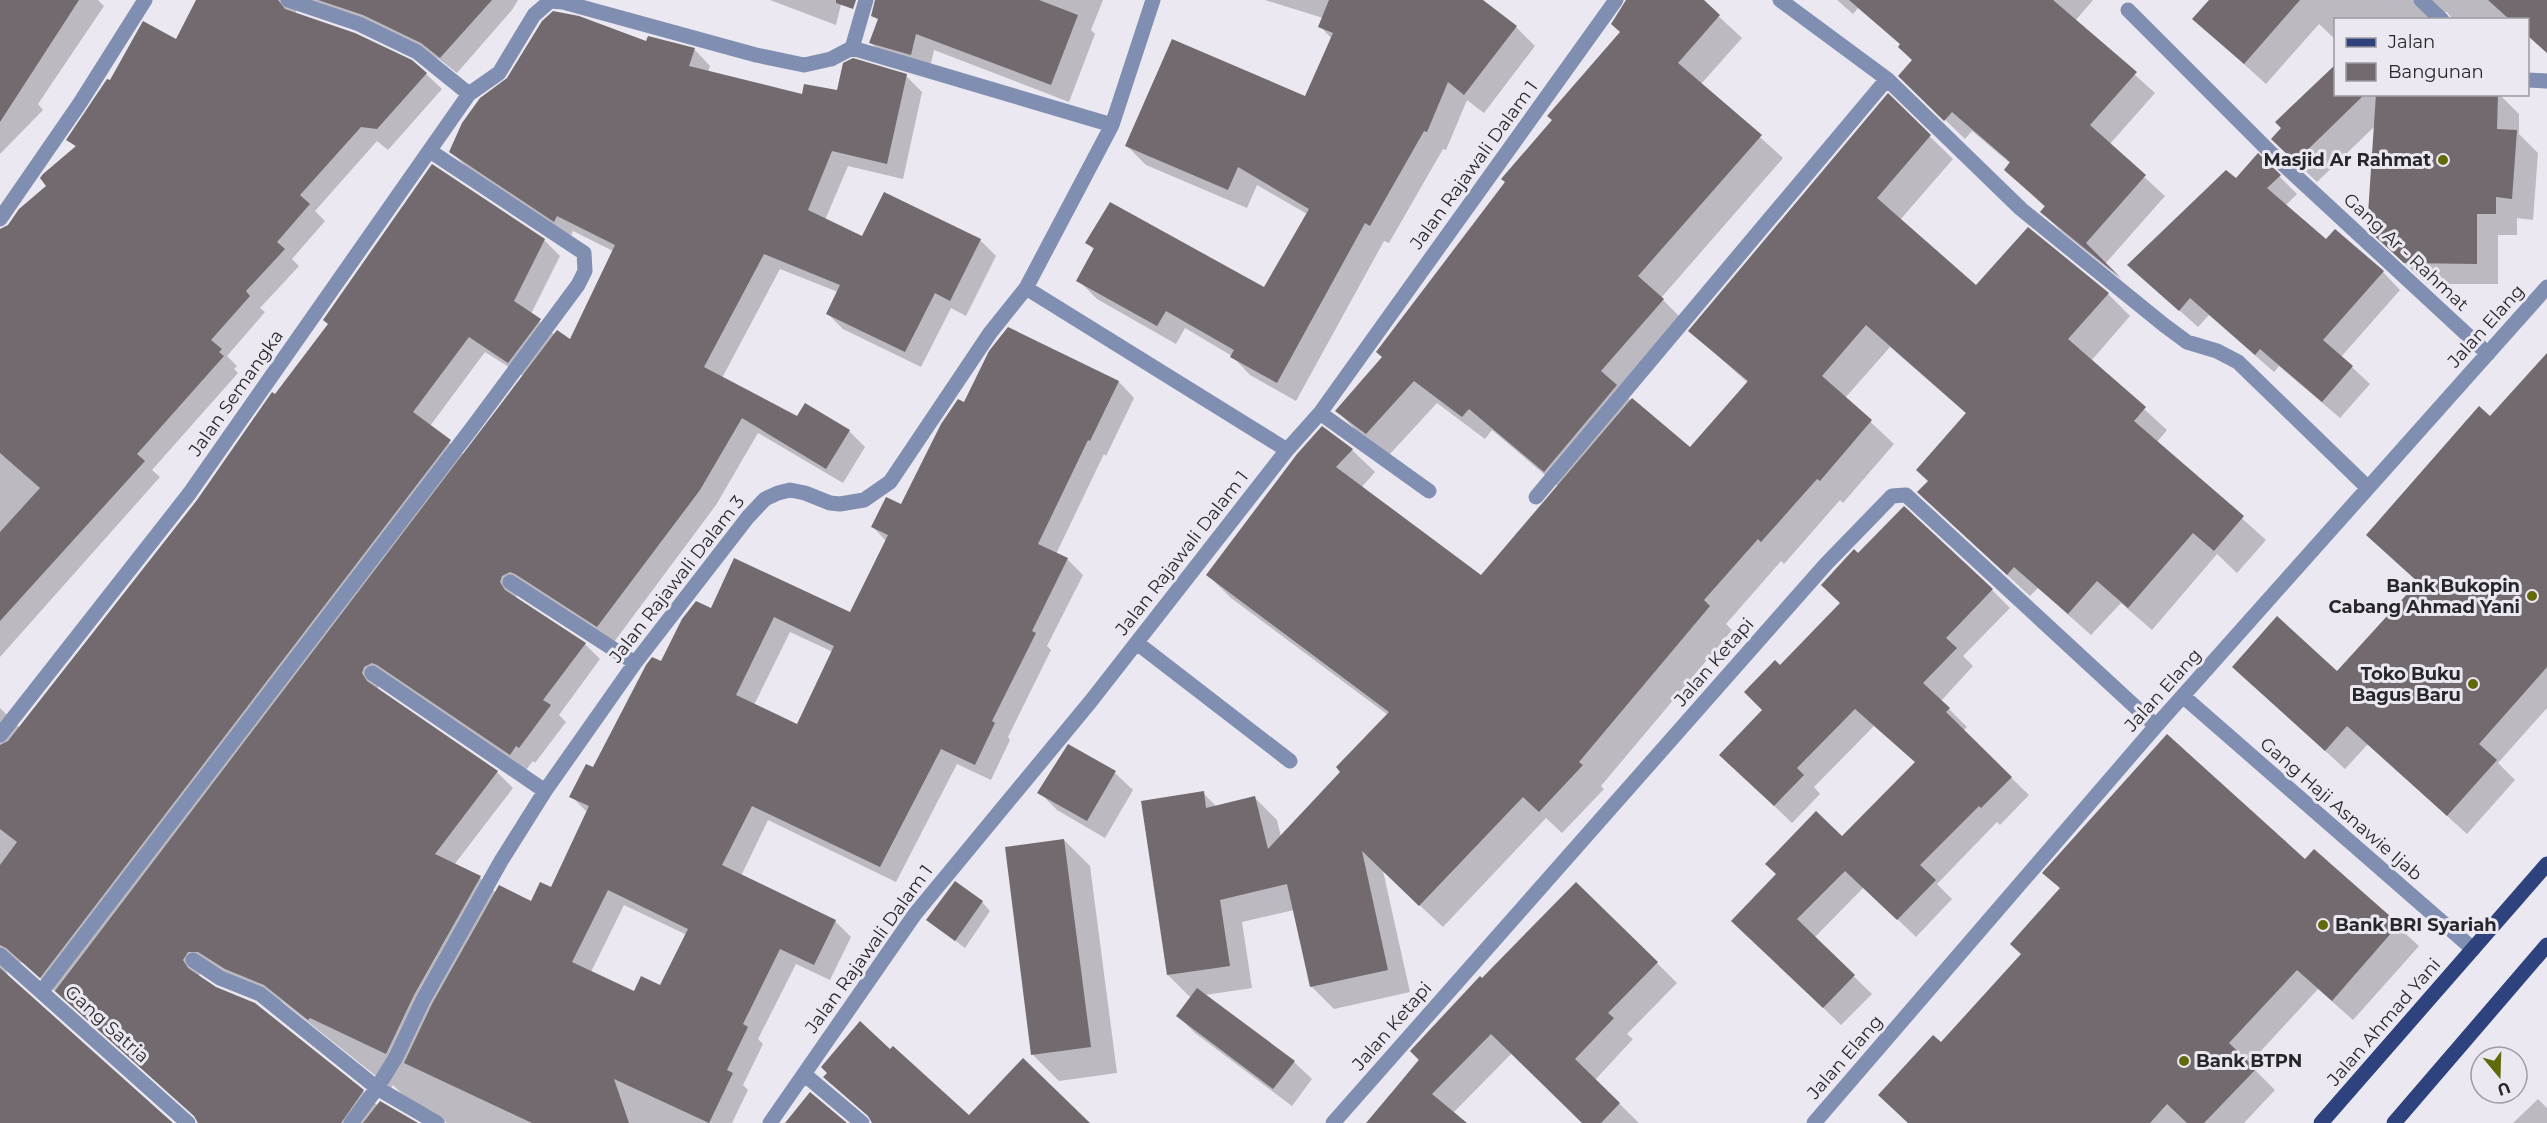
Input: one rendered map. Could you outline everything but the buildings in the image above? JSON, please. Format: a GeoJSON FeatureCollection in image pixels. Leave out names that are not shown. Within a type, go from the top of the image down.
{"type":"FeatureCollection","features":[{"type":"Feature","properties":{"kind":"main road","name":"Jalan Ahmad Yani"},"geometry":{"type":"LineString","coordinates":[[2321,1123],[2547,864]]}},
{"type":"Feature","properties":{"kind":"main road"},"geometry":{"type":"LineString","coordinates":[[2394,1123],[2547,945]]}},
{"type":"Feature","properties":{"kind":"street"},"geometry":{"type":"LineString","coordinates":[[0,219],[80,104],[145,0]]}},
{"type":"Feature","properties":{"kind":"street"},"geometry":{"type":"LineString","coordinates":[[288,0],[359,24],[417,52],[469,94]]}},
{"type":"Feature","properties":{"kind":"street"},"geometry":{"type":"LineString","coordinates":[[866,0],[852,48],[1112,125]]}},
{"type":"Feature","properties":{"kind":"street","name":"Jalan Rajawali Dalam 3"},"geometry":{"type":"LineString","coordinates":[[351,1123],[377,1088],[501,861],[545,791],[635,663],[748,517],[765,499],[790,490],[840,504],[864,500],[882,490],[990,333],[1026,288],[1112,125],[1153,0]]}},
{"type":"Feature","properties":{"kind":"street","name":"Jalan Rajawali Dalam 1"},"geometry":{"type":"LineString","coordinates":[[770,1123],[915,914],[1137,643],[1287,450],[1320,413],[1616,0]]}},
{"type":"Feature","properties":{"kind":"street"},"geometry":{"type":"LineString","coordinates":[[1780,0],[1887,79],[2021,209],[2164,326],[2187,342],[2217,351],[2238,362],[2367,487]]}},
{"type":"Feature","properties":{"kind":"street"},"geometry":{"type":"LineString","coordinates":[[2421,0],[2440,18]]}},
{"type":"Feature","properties":{"kind":"street","name":"Jalan Semangka"},"geometry":{"type":"LineString","coordinates":[[0,735],[189,494],[469,94],[499,74],[534,15],[550,1],[563,2],[756,55],[804,65],[831,59],[852,48]]}},
{"type":"Feature","properties":{"kind":"street","name":"Gang Ar - Rahmat"},"geometry":{"type":"LineString","coordinates":[[2128,10],[2272,154],[2488,354]]}},
{"type":"Feature","properties":{"kind":"street"},"geometry":{"type":"LineString","coordinates":[[1536,497],[1887,79]]}},
{"type":"Feature","properties":{"kind":"street"},"geometry":{"type":"LineString","coordinates":[[2529,80],[2547,81]]}},
{"type":"Feature","properties":{"kind":"street"},"geometry":{"type":"LineString","coordinates":[[42,991],[472,428],[578,285],[585,270],[584,253],[430,151]]}},
{"type":"Feature","properties":{"kind":"street","name":"Jalan Elang"},"geometry":{"type":"LineString","coordinates":[[1814,1123],[2156,726],[2547,287]]}},
{"type":"Feature","properties":{"kind":"street"},"geometry":{"type":"LineString","coordinates":[[1026,288],[1287,450]]}},
{"type":"Feature","properties":{"kind":"street"},"geometry":{"type":"LineString","coordinates":[[1320,413],[1429,491]]}},
{"type":"Feature","properties":{"kind":"street","name":"Jalan Ketapi"},"geometry":{"type":"LineString","coordinates":[[1333,1123],[1818,573],[1892,496],[1906,495],[2156,726]]}},
{"type":"Feature","properties":{"kind":"street"},"geometry":{"type":"LineString","coordinates":[[510,582],[635,663]]}},
{"type":"Feature","properties":{"kind":"street"},"geometry":{"type":"LineString","coordinates":[[1137,643],[1290,761]]}},
{"type":"Feature","properties":{"kind":"street"},"geometry":{"type":"LineString","coordinates":[[372,673],[545,791]]}},
{"type":"Feature","properties":{"kind":"street","name":"Gang Haji Asnawie Ijab"},"geometry":{"type":"LineString","coordinates":[[2184,697],[2473,949]]}},
{"type":"Feature","properties":{"kind":"street","name":"Gang Satria"},"geometry":{"type":"LineString","coordinates":[[0,955],[188,1123]]}},
{"type":"Feature","properties":{"kind":"street"},"geometry":{"type":"LineString","coordinates":[[193,960],[220,978],[260,994],[377,1088],[437,1123]]}},
{"type":"Feature","properties":{"kind":"street"},"geometry":{"type":"LineString","coordinates":[[804,1074],[862,1123]]}},
{"type":"Feature","properties":{"kind":"place","name":"Masjid Ar Rahmat"},"geometry":{"type":"Point","coordinates":[2443,160]}},
{"type":"Feature","properties":{"kind":"place","name":"Bank Bukopin Cabang Ahmad Yani"},"geometry":{"type":"Point","coordinates":[2532,596]}},
{"type":"Feature","properties":{"kind":"place","name":"Toko Buku Bagus Baru"},"geometry":{"type":"Point","coordinates":[2473,684]}},
{"type":"Feature","properties":{"kind":"place","name":"Bank BRI Syariah"},"geometry":{"type":"Point","coordinates":[2323,925]}},
{"type":"Feature","properties":{"kind":"place","name":"Bank BTPN"},"geometry":{"type":"Point","coordinates":[2184,1061]}}]}
